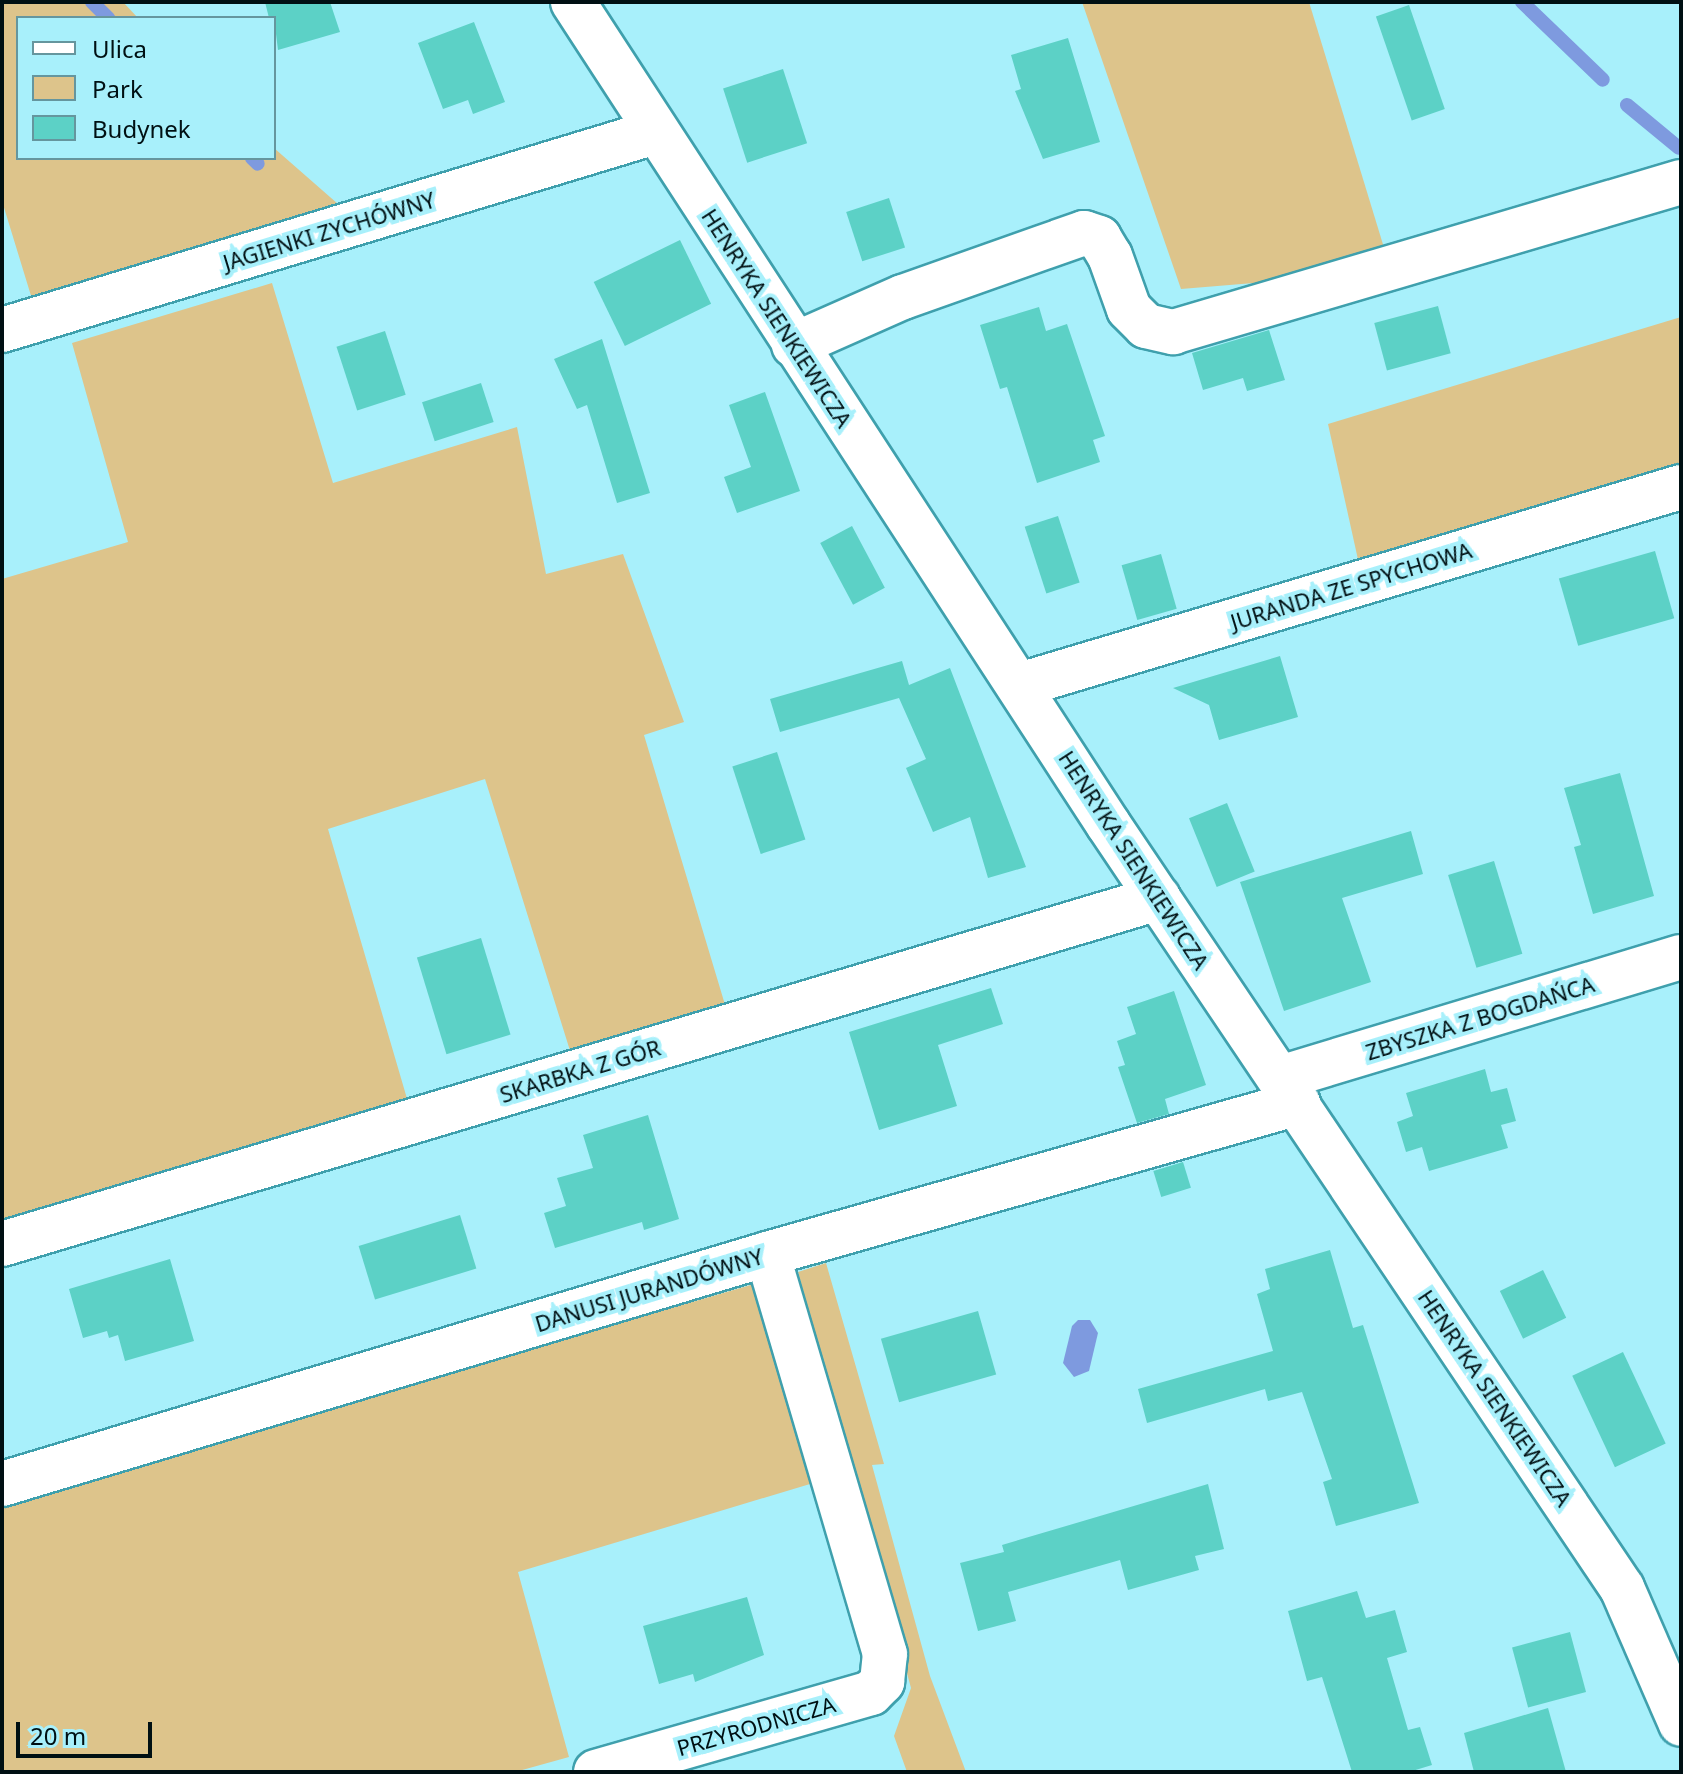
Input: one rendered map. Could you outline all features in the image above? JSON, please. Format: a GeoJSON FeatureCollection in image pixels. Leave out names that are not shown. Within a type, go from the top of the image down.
{"type":"FeatureCollection","features":[{"type":"Feature","properties":{"kind":"street","name":"HENRYKA SIENKIEWICZA"},"geometry":{"type":"LineString","coordinates":[[573,2],[794,345],[1158,898],[1622,1588],[1681,1724]]}},
{"type":"Feature","properties":{"kind":"street","name":"JAGIENKI ZYCHÓWNY"},"geometry":{"type":"LineString","coordinates":[[2,330],[655,132]]}},
{"type":"Feature","properties":{"kind":"street"},"geometry":{"type":"LineString","coordinates":[[794,345],[903,297],[1084,233],[1099,238],[1110,256],[1129,309],[1146,326],[1173,332],[1681,182]]}},
{"type":"Feature","properties":{"kind":"street","name":"JURANDA ZE SPYCHOWA"},"geometry":{"type":"LineString","coordinates":[[1020,685],[1681,487]]}},
{"type":"Feature","properties":{"kind":"street","name":"SKARBKA Z GÓR"},"geometry":{"type":"LineString","coordinates":[[2,1244],[1158,898]]}},
{"type":"Feature","properties":{"kind":"street","name":"ZBYSZKA Z BOGDAŃCA"},"geometry":{"type":"LineString","coordinates":[[1289,1091],[1681,957]]}},
{"type":"Feature","properties":{"kind":"street","name":"DANUSI JURANDÓWNY"},"geometry":{"type":"LineString","coordinates":[[2,1484],[767,1254],[1289,1091]]}},
{"type":"Feature","properties":{"kind":"street","name":"PRZYRODNICZA"},"geometry":{"type":"LineString","coordinates":[[596,1772],[871,1693],[882,1682],[885,1654],[767,1254]]}},
{"type":"Feature","properties":{"kind":"green space"},"geometry":{"type":"Polygon","coordinates":[[[2,2],[123,2],[136,16],[16,16],[16,160],[276,160],[276,150],[346,211],[32,299],[2,201],[2,2]]]}},
{"type":"Feature","properties":{"kind":"green space"},"geometry":{"type":"Polygon","coordinates":[[[1082,2],[1309,2],[1385,251],[1303,279],[1181,289],[1082,2]]]}},
{"type":"Feature","properties":{"kind":"green space"},"geometry":{"type":"Polygon","coordinates":[[[272,283],[333,483],[517,427],[546,574],[623,554],[684,722],[644,735],[726,1008],[572,1057],[485,779],[328,829],[408,1102],[2,1223],[2,579],[128,542],[72,343],[272,283]]]}},
{"type":"Feature","properties":{"kind":"green space"},"geometry":{"type":"Polygon","coordinates":[[[1681,317],[1681,472],[1359,564],[1328,424],[1681,317]]]}},
{"type":"Feature","properties":{"kind":"green space"},"geometry":{"type":"Polygon","coordinates":[[[826,1263],[884,1464],[872,1465],[930,1676],[966,1772],[907,1772],[894,1736],[911,1688],[798,1272],[826,1263]]]}},
{"type":"Feature","properties":{"kind":"green space"},"geometry":{"type":"Polygon","coordinates":[[[754,1284],[820,1481],[518,1572],[569,1757],[515,1772],[2,1772],[2,1503],[754,1284]]]}},
{"type":"Feature","properties":{"kind":"water"},"geometry":{"type":"Polygon","coordinates":[[[1078,1320],[1090,1320],[1098,1333],[1089,1371],[1074,1377],[1063,1363],[1072,1326],[1078,1320]]]}},
{"type":"Feature","properties":{"kind":"building"},"geometry":{"type":"Polygon","coordinates":[[[265,2],[330,2],[340,32],[278,50],[276,16],[268,16],[265,2]]]}},
{"type":"Feature","properties":{"kind":"building"},"geometry":{"type":"Polygon","coordinates":[[[1409,5],[1445,109],[1412,120],[1376,16],[1409,5]]]}},
{"type":"Feature","properties":{"kind":"building"},"geometry":{"type":"Polygon","coordinates":[[[474,22],[505,102],[473,114],[468,100],[443,109],[418,43],[474,22]]]}},
{"type":"Feature","properties":{"kind":"building"},"geometry":{"type":"Polygon","coordinates":[[[1068,38],[1100,142],[1043,159],[1015,91],[1021,89],[1011,55],[1068,38]]]}},
{"type":"Feature","properties":{"kind":"building"},"geometry":{"type":"Polygon","coordinates":[[[783,69],[807,143],[747,163],[723,88],[783,69]]]}},
{"type":"Feature","properties":{"kind":"building"},"geometry":{"type":"Polygon","coordinates":[[[889,198],[905,247],[862,261],[846,212],[889,198]]]}},
{"type":"Feature","properties":{"kind":"building"},"geometry":{"type":"Polygon","coordinates":[[[680,240],[711,304],[625,346],[594,282],[680,240]]]}},
{"type":"Feature","properties":{"kind":"building"},"geometry":{"type":"Polygon","coordinates":[[[1438,306],[1451,353],[1387,370],[1374,323],[1438,306]]]}},
{"type":"Feature","properties":{"kind":"building"},"geometry":{"type":"Polygon","coordinates":[[[1039,307],[1046,331],[1067,324],[1105,436],[1093,440],[1100,462],[1037,483],[1007,387],[1000,389],[980,325],[1039,307]]]}},
{"type":"Feature","properties":{"kind":"building"},"geometry":{"type":"Polygon","coordinates":[[[1269,330],[1285,380],[1247,391],[1243,378],[1203,390],[1192,353],[1269,330]]]}},
{"type":"Feature","properties":{"kind":"building"},"geometry":{"type":"Polygon","coordinates":[[[385,331],[406,395],[357,410],[336,347],[385,331]]]}},
{"type":"Feature","properties":{"kind":"building"},"geometry":{"type":"Polygon","coordinates":[[[602,339],[650,493],[617,503],[587,405],[577,409],[554,359],[602,339]]]}},
{"type":"Feature","properties":{"kind":"building"},"geometry":{"type":"Polygon","coordinates":[[[481,383],[494,422],[435,441],[422,402],[481,383]]]}},
{"type":"Feature","properties":{"kind":"building"},"geometry":{"type":"Polygon","coordinates":[[[765,392],[800,491],[737,513],[724,477],[751,467],[729,405],[765,392]]]}},
{"type":"Feature","properties":{"kind":"building"},"geometry":{"type":"Polygon","coordinates":[[[1058,516],[1080,583],[1046,593],[1025,527],[1058,516]]]}},
{"type":"Feature","properties":{"kind":"building"},"geometry":{"type":"Polygon","coordinates":[[[852,526],[885,588],[853,605],[820,543],[852,526]]]}},
{"type":"Feature","properties":{"kind":"building"},"geometry":{"type":"Polygon","coordinates":[[[1655,551],[1674,618],[1578,646],[1559,579],[1655,551]]]}},
{"type":"Feature","properties":{"kind":"building"},"geometry":{"type":"Polygon","coordinates":[[[1161,554],[1177,609],[1137,620],[1122,565],[1161,554]]]}},
{"type":"Feature","properties":{"kind":"building"},"geometry":{"type":"Polygon","coordinates":[[[1280,656],[1298,717],[1219,740],[1209,705],[1173,688],[1280,656]]]}},
{"type":"Feature","properties":{"kind":"building"},"geometry":{"type":"Polygon","coordinates":[[[902,661],[909,685],[950,668],[1026,867],[988,878],[970,817],[933,832],[906,768],[926,759],[899,698],[780,732],[770,699],[902,661]]]}},
{"type":"Feature","properties":{"kind":"building"},"geometry":{"type":"Polygon","coordinates":[[[777,752],[805,839],[761,854],[732,767],[777,752]]]}},
{"type":"Feature","properties":{"kind":"building"},"geometry":{"type":"Polygon","coordinates":[[[1620,773],[1654,896],[1593,914],[1574,847],[1581,845],[1564,788],[1620,773]]]}},
{"type":"Feature","properties":{"kind":"building"},"geometry":{"type":"Polygon","coordinates":[[[1227,803],[1255,872],[1217,887],[1189,818],[1227,803]]]}},
{"type":"Feature","properties":{"kind":"building"},"geometry":{"type":"Polygon","coordinates":[[[1411,831],[1423,874],[1342,898],[1371,982],[1284,1011],[1240,882],[1411,831]]]}},
{"type":"Feature","properties":{"kind":"building"},"geometry":{"type":"Polygon","coordinates":[[[1494,861],[1522,954],[1476,968],[1448,875],[1494,861]]]}},
{"type":"Feature","properties":{"kind":"building"},"geometry":{"type":"Polygon","coordinates":[[[481,938],[511,1035],[446,1054],[417,958],[481,938]]]}},
{"type":"Feature","properties":{"kind":"building"},"geometry":{"type":"Polygon","coordinates":[[[991,988],[1003,1024],[938,1045],[957,1106],[879,1130],[849,1032],[991,988]]]}},
{"type":"Feature","properties":{"kind":"building"},"geometry":{"type":"Polygon","coordinates":[[[1174,991],[1206,1085],[1165,1099],[1169,1114],[1137,1123],[1118,1067],[1125,1065],[1117,1041],[1136,1034],[1127,1007],[1174,991]]]}},
{"type":"Feature","properties":{"kind":"building"},"geometry":{"type":"Polygon","coordinates":[[[1485,1069],[1491,1092],[1507,1088],[1516,1121],[1501,1125],[1508,1148],[1429,1171],[1422,1147],[1406,1152],[1397,1122],[1413,1116],[1406,1093],[1485,1069]]]}},
{"type":"Feature","properties":{"kind":"building"},"geometry":{"type":"Polygon","coordinates":[[[648,1115],[679,1219],[644,1230],[642,1222],[555,1248],[544,1213],[566,1206],[557,1178],[593,1168],[583,1135],[648,1115]]]}},
{"type":"Feature","properties":{"kind":"building"},"geometry":{"type":"Polygon","coordinates":[[[1183,1162],[1191,1188],[1161,1197],[1153,1171],[1183,1162]]]}},
{"type":"Feature","properties":{"kind":"building"},"geometry":{"type":"Polygon","coordinates":[[[460,1215],[476,1269],[375,1300],[359,1246],[460,1215]]]}},
{"type":"Feature","properties":{"kind":"building"},"geometry":{"type":"Polygon","coordinates":[[[1330,1250],[1353,1328],[1363,1325],[1419,1503],[1336,1526],[1323,1482],[1332,1479],[1302,1392],[1268,1401],[1265,1389],[1147,1423],[1138,1389],[1273,1351],[1257,1294],[1270,1289],[1265,1269],[1330,1250]]]}},
{"type":"Feature","properties":{"kind":"building"},"geometry":{"type":"Polygon","coordinates":[[[170,1259],[194,1341],[125,1361],[118,1335],[109,1338],[107,1331],[83,1338],[69,1289],[170,1259]]]}},
{"type":"Feature","properties":{"kind":"building"},"geometry":{"type":"Polygon","coordinates":[[[1543,1270],[1566,1318],[1523,1339],[1500,1291],[1543,1270]]]}},
{"type":"Feature","properties":{"kind":"building"},"geometry":{"type":"Polygon","coordinates":[[[978,1311],[996,1374],[899,1402],[881,1339],[978,1311]]]}},
{"type":"Feature","properties":{"kind":"building"},"geometry":{"type":"Polygon","coordinates":[[[1623,1352],[1666,1444],[1615,1467],[1572,1376],[1623,1352]]]}},
{"type":"Feature","properties":{"kind":"building"},"geometry":{"type":"Polygon","coordinates":[[[1208,1484],[1224,1549],[1195,1556],[1199,1570],[1128,1590],[1120,1560],[1008,1592],[1016,1621],[978,1631],[960,1563],[1004,1552],[1002,1545],[1208,1484]]]}},
{"type":"Feature","properties":{"kind":"building"},"geometry":{"type":"Polygon","coordinates":[[[1357,1591],[1366,1618],[1395,1610],[1407,1652],[1387,1658],[1408,1730],[1420,1727],[1432,1765],[1409,1772],[1352,1772],[1322,1677],[1307,1681],[1288,1611],[1357,1591]]]}},
{"type":"Feature","properties":{"kind":"building"},"geometry":{"type":"Polygon","coordinates":[[[747,1597],[764,1655],[695,1682],[693,1674],[659,1684],[643,1626],[747,1597]]]}},
{"type":"Feature","properties":{"kind":"building"},"geometry":{"type":"Polygon","coordinates":[[[1570,1632],[1586,1692],[1528,1707],[1512,1648],[1570,1632]]]}},
{"type":"Feature","properties":{"kind":"building"},"geometry":{"type":"Polygon","coordinates":[[[1548,1708],[1566,1772],[1474,1772],[1464,1733],[1548,1708]]]}},
{"type":"Feature","properties":{"kind":"waterway"},"geometry":{"type":"LineString","coordinates":[[92,2],[106,16]]}},
{"type":"Feature","properties":{"kind":"waterway"},"geometry":{"type":"LineString","coordinates":[[1522,2],[1603,80]]}},
{"type":"Feature","properties":{"kind":"waterway"},"geometry":{"type":"LineString","coordinates":[[1627,105],[1679,148]]}},
{"type":"Feature","properties":{"kind":"waterway"},"geometry":{"type":"LineString","coordinates":[[254,160],[258,164]]}}]}
